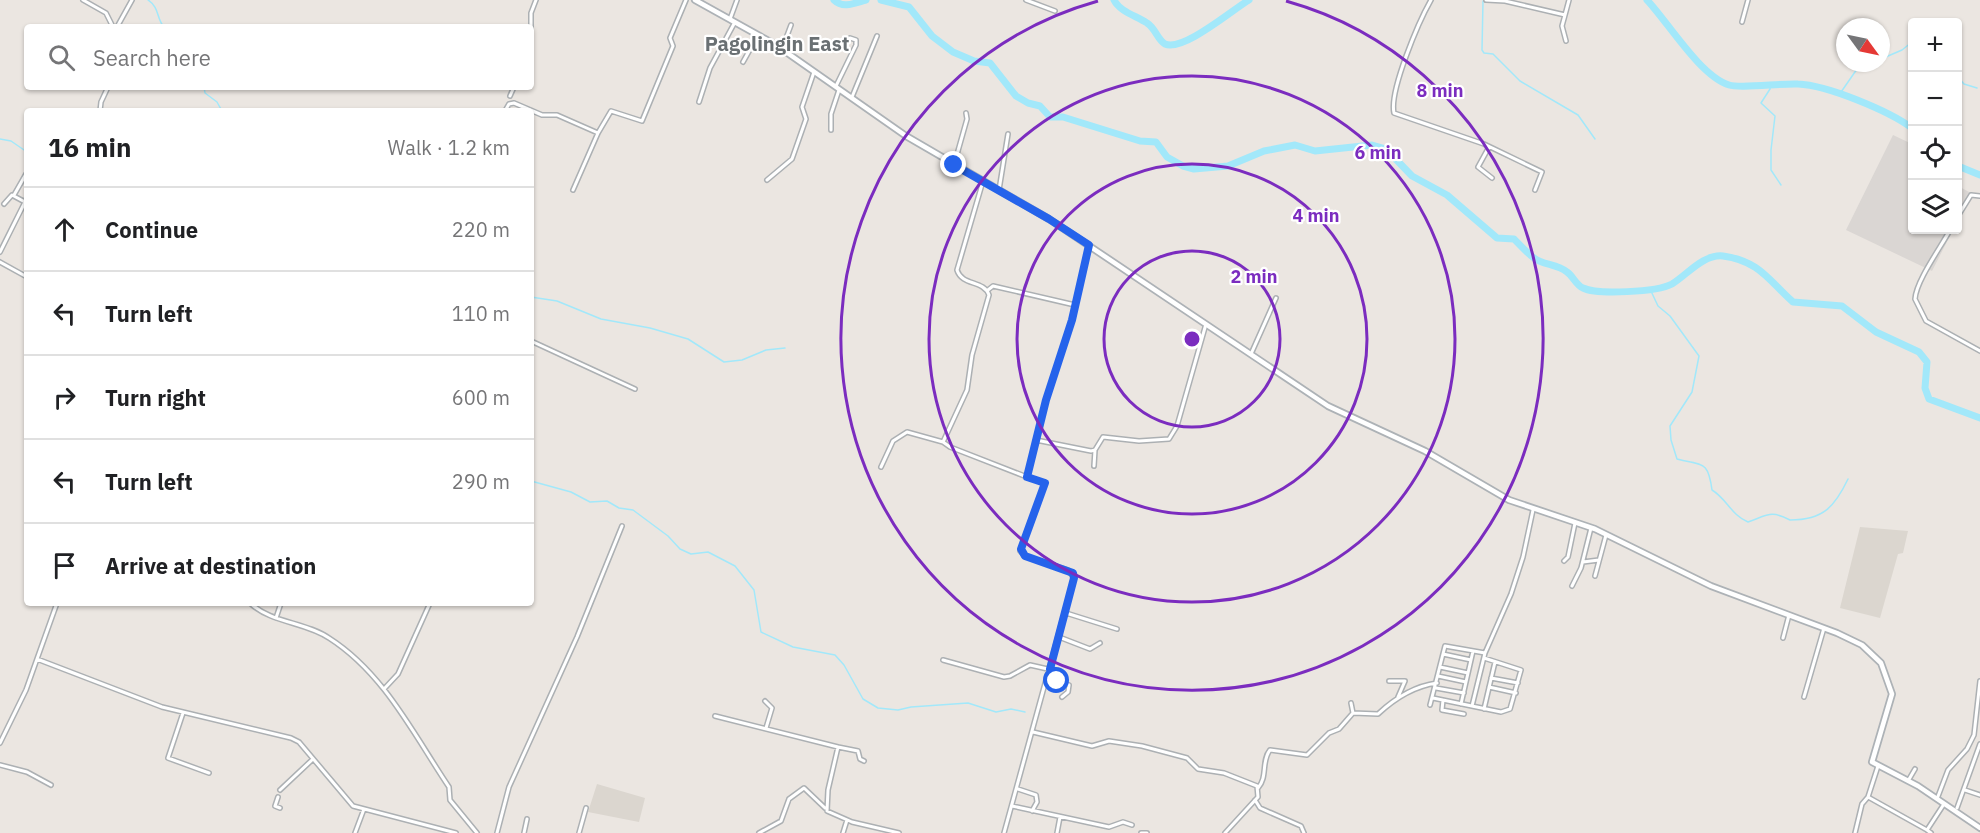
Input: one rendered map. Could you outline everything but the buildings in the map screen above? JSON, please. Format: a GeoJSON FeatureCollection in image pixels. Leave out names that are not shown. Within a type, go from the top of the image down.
{"type":"FeatureCollection","features":[{"type":"Feature","properties":{"kind":"street"},"geometry":{"type":"LineString","coordinates":[[83,0],[106,13],[113,24]]}},
{"type":"Feature","properties":{"kind":"street"},"geometry":{"type":"LineString","coordinates":[[117,24],[132,0]]}},
{"type":"Feature","properties":{"kind":"street"},"geometry":{"type":"LineString","coordinates":[[531,24],[531,13],[536,0]]}},
{"type":"Feature","properties":{"kind":"street"},"geometry":{"type":"LineString","coordinates":[[573,190],[598,133],[611,111],[642,121],[674,46],[670,38],[686,0]]}},
{"type":"Feature","properties":{"kind":"street"},"geometry":{"type":"LineString","coordinates":[[695,0],[782,49],[906,136],[1089,245],[1328,406],[1425,451],[1490,490],[1533,510],[1591,528],[1711,586],[1824,628],[1869,650],[1881,663],[1888,679],[1891,700],[1871,761],[1908,781],[1980,828]]}},
{"type":"Feature","properties":{"kind":"street"},"geometry":{"type":"LineString","coordinates":[[699,102],[710,68],[733,21],[737,0]]}},
{"type":"Feature","properties":{"kind":"street"},"geometry":{"type":"LineString","coordinates":[[1026,0],[1054,11]]}},
{"type":"Feature","properties":{"kind":"street"},"geometry":{"type":"LineString","coordinates":[[1431,0],[1409,44],[1392,102],[1393,111],[1396,114],[1433,124],[1543,172],[1535,190]]}},
{"type":"Feature","properties":{"kind":"street"},"geometry":{"type":"LineString","coordinates":[[1486,0],[1505,1],[1564,15]]}},
{"type":"Feature","properties":{"kind":"street"},"geometry":{"type":"LineString","coordinates":[[1566,41],[1562,26],[1569,0]]}},
{"type":"Feature","properties":{"kind":"street"},"geometry":{"type":"LineString","coordinates":[[1743,22],[1748,0]]}},
{"type":"Feature","properties":{"kind":"street"},"geometry":{"type":"LineString","coordinates":[[782,49],[791,25]]}},
{"type":"Feature","properties":{"kind":"street"},"geometry":{"type":"LineString","coordinates":[[743,62],[758,35]]}},
{"type":"Feature","properties":{"kind":"street"},"geometry":{"type":"LineString","coordinates":[[852,97],[877,36]]}},
{"type":"Feature","properties":{"kind":"street"},"geometry":{"type":"LineString","coordinates":[[831,130],[832,110],[838,87],[856,45],[856,40],[850,38]]}},
{"type":"Feature","properties":{"kind":"street"},"geometry":{"type":"LineString","coordinates":[[767,180],[792,159],[806,119],[803,103],[814,70]]}},
{"type":"Feature","properties":{"kind":"street"},"geometry":{"type":"LineString","coordinates":[[100,108],[107,90]]}},
{"type":"Feature","properties":{"kind":"street"},"geometry":{"type":"LineString","coordinates":[[510,96],[513,90]]}},
{"type":"Feature","properties":{"kind":"street"},"geometry":{"type":"LineString","coordinates":[[507,108],[511,102],[525,108]]}},
{"type":"Feature","properties":{"kind":"street"},"geometry":{"type":"LineString","coordinates":[[534,112],[542,115],[557,116],[598,133]]}},
{"type":"Feature","properties":{"kind":"street"},"geometry":{"type":"LineString","coordinates":[[954,165],[968,119],[966,113]]}},
{"type":"Feature","properties":{"kind":"street"},"geometry":{"type":"LineString","coordinates":[[999,190],[1008,134]]}},
{"type":"Feature","properties":{"kind":"street"},"geometry":{"type":"LineString","coordinates":[[1489,147],[1478,166],[1492,178]]}},
{"type":"Feature","properties":{"kind":"street"},"geometry":{"type":"LineString","coordinates":[[4,204],[9,196],[14,195],[24,178]]}},
{"type":"Feature","properties":{"kind":"street"},"geometry":{"type":"LineString","coordinates":[[983,180],[957,270],[963,278],[988,290]]}},
{"type":"Feature","properties":{"kind":"street"},"geometry":{"type":"LineString","coordinates":[[14,195],[24,201]]}},
{"type":"Feature","properties":{"kind":"street"},"geometry":{"type":"LineString","coordinates":[[1962,208],[1971,195],[1980,196]]}},
{"type":"Feature","properties":{"kind":"street"},"geometry":{"type":"LineString","coordinates":[[0,252],[24,204]]}},
{"type":"Feature","properties":{"kind":"street"},"geometry":{"type":"LineString","coordinates":[[1948,234],[1930,268],[1924,273],[1916,299],[1926,321],[1980,351]]}},
{"type":"Feature","properties":{"kind":"street"},"geometry":{"type":"LineString","coordinates":[[1027,477],[1075,305],[1089,245]]}},
{"type":"Feature","properties":{"kind":"street"},"geometry":{"type":"LineString","coordinates":[[0,262],[24,274]]}},
{"type":"Feature","properties":{"kind":"street"},"geometry":{"type":"LineString","coordinates":[[943,442],[969,380],[968,370],[988,290],[993,286],[1075,305]]}},
{"type":"Feature","properties":{"kind":"street"},"geometry":{"type":"LineString","coordinates":[[1250,354],[1276,298]]}},
{"type":"Feature","properties":{"kind":"street"},"geometry":{"type":"LineString","coordinates":[[1094,466],[1095,450],[1102,437],[1163,441],[1171,437],[1206,324]]}},
{"type":"Feature","properties":{"kind":"street"},"geometry":{"type":"LineString","coordinates":[[534,342],[636,389]]}},
{"type":"Feature","properties":{"kind":"street"},"geometry":{"type":"LineString","coordinates":[[880,467],[892,441],[907,432],[943,442],[950,447],[1045,483],[1020,551],[1025,556],[1073,573],[1074,578],[1049,679],[1004,833]]}},
{"type":"Feature","properties":{"kind":"street"},"geometry":{"type":"LineString","coordinates":[[1036,440],[1095,450]]}},
{"type":"Feature","properties":{"kind":"street"},"geometry":{"type":"LineString","coordinates":[[1472,706],[1484,655],[1511,594],[1533,510]]}},
{"type":"Feature","properties":{"kind":"street"},"geometry":{"type":"LineString","coordinates":[[1564,561],[1568,557],[1575,523]]}},
{"type":"Feature","properties":{"kind":"street"},"geometry":{"type":"LineString","coordinates":[[497,833],[509,787],[577,637],[622,526]]}},
{"type":"Feature","properties":{"kind":"street"},"geometry":{"type":"LineString","coordinates":[[1572,586],[1583,562],[1591,528]]}},
{"type":"Feature","properties":{"kind":"street"},"geometry":{"type":"LineString","coordinates":[[1595,576],[1606,535]]}},
{"type":"Feature","properties":{"kind":"street"},"geometry":{"type":"LineString","coordinates":[[1583,562],[1599,560]]}},
{"type":"Feature","properties":{"kind":"street"},"geometry":{"type":"LineString","coordinates":[[0,743],[26,690],[56,606]]}},
{"type":"Feature","properties":{"kind":"street"},"geometry":{"type":"LineString","coordinates":[[255,606],[276,618],[331,639],[384,689],[449,787],[450,800],[477,833]]}},
{"type":"Feature","properties":{"kind":"street"},"geometry":{"type":"LineString","coordinates":[[276,618],[280,606]]}},
{"type":"Feature","properties":{"kind":"street"},"geometry":{"type":"LineString","coordinates":[[384,689],[398,674],[429,606]]}},
{"type":"Feature","properties":{"kind":"street"},"geometry":{"type":"LineString","coordinates":[[1066,613],[1117,629]]}},
{"type":"Feature","properties":{"kind":"street"},"geometry":{"type":"LineString","coordinates":[[1783,638],[1789,615]]}},
{"type":"Feature","properties":{"kind":"street"},"geometry":{"type":"LineString","coordinates":[[1804,697],[1824,628]]}},
{"type":"Feature","properties":{"kind":"street"},"geometry":{"type":"LineString","coordinates":[[1059,637],[1090,649],[1100,643]]}},
{"type":"Feature","properties":{"kind":"street"},"geometry":{"type":"LineString","coordinates":[[1430,705],[1444,646],[1473,651],[1495,662],[1520,669],[1516,693],[1510,709],[1500,712],[1433,698]]}},
{"type":"Feature","properties":{"kind":"street"},"geometry":{"type":"LineString","coordinates":[[1461,704],[1473,651]]}},
{"type":"Feature","properties":{"kind":"street"},"geometry":{"type":"LineString","coordinates":[[1443,654],[1471,660]]}},
{"type":"Feature","properties":{"kind":"street"},"geometry":{"type":"LineString","coordinates":[[37,659],[183,713],[291,738],[299,742],[362,814]]}},
{"type":"Feature","properties":{"kind":"street"},"geometry":{"type":"LineString","coordinates":[[943,660],[1004,676],[1010,676],[1030,665],[1051,669],[1064,675]]}},
{"type":"Feature","properties":{"kind":"street"},"geometry":{"type":"LineString","coordinates":[[1484,709],[1495,662]]}},
{"type":"Feature","properties":{"kind":"street"},"geometry":{"type":"LineString","coordinates":[[1440,667],[1468,673]]}},
{"type":"Feature","properties":{"kind":"street"},"geometry":{"type":"LineString","coordinates":[[1438,676],[1466,682]]}},
{"type":"Feature","properties":{"kind":"street"},"geometry":{"type":"LineString","coordinates":[[1491,678],[1518,683]]}},
{"type":"Feature","properties":{"kind":"street"},"geometry":{"type":"LineString","coordinates":[[1049,679],[1069,685],[1068,692],[1062,697]]}},
{"type":"Feature","properties":{"kind":"street"},"geometry":{"type":"LineString","coordinates":[[1389,681],[1406,683],[1397,699]]}},
{"type":"Feature","properties":{"kind":"street"},"geometry":{"type":"LineString","coordinates":[[1937,799],[1947,770],[1965,752],[1974,735],[1980,681]]}},
{"type":"Feature","properties":{"kind":"street"},"geometry":{"type":"LineString","coordinates":[[1353,713],[1378,714],[1397,699],[1418,687],[1437,683]]}},
{"type":"Feature","properties":{"kind":"street"},"geometry":{"type":"LineString","coordinates":[[1489,687],[1516,693]]}},
{"type":"Feature","properties":{"kind":"street"},"geometry":{"type":"LineString","coordinates":[[1435,688],[1464,693]]}},
{"type":"Feature","properties":{"kind":"street"},"geometry":{"type":"LineString","coordinates":[[1443,700],[1442,710],[1464,714]]}},
{"type":"Feature","properties":{"kind":"street"},"geometry":{"type":"LineString","coordinates":[[765,701],[772,708],[766,728]]}},
{"type":"Feature","properties":{"kind":"street"},"geometry":{"type":"LineString","coordinates":[[1351,703],[1353,713]]}},
{"type":"Feature","properties":{"kind":"street"},"geometry":{"type":"LineString","coordinates":[[183,713],[168,758],[209,773]]}},
{"type":"Feature","properties":{"kind":"street"},"geometry":{"type":"LineString","coordinates":[[1225,833],[1260,793],[1258,788],[1263,780],[1268,752],[1273,750],[1286,754],[1307,755],[1329,733],[1339,729],[1353,713]]}},
{"type":"Feature","properties":{"kind":"street"},"geometry":{"type":"LineString","coordinates":[[716,716],[858,751],[860,759],[864,761]]}},
{"type":"Feature","properties":{"kind":"street"},"geometry":{"type":"LineString","coordinates":[[1033,732],[1092,746],[1109,741],[1142,746],[1187,758],[1198,770],[1224,773],[1258,788]]}},
{"type":"Feature","properties":{"kind":"street"},"geometry":{"type":"LineString","coordinates":[[1957,808],[1980,744]]}},
{"type":"Feature","properties":{"kind":"street"},"geometry":{"type":"LineString","coordinates":[[825,808],[838,747]]}},
{"type":"Feature","properties":{"kind":"street"},"geometry":{"type":"LineString","coordinates":[[280,789],[313,759]]}},
{"type":"Feature","properties":{"kind":"street"},"geometry":{"type":"LineString","coordinates":[[0,765],[27,772],[51,785]]}},
{"type":"Feature","properties":{"kind":"street"},"geometry":{"type":"LineString","coordinates":[[1855,833],[1862,804],[1868,797],[1879,765]]}},
{"type":"Feature","properties":{"kind":"street"},"geometry":{"type":"LineString","coordinates":[[1908,781],[1915,769]]}},
{"type":"Feature","properties":{"kind":"street"},"geometry":{"type":"LineString","coordinates":[[759,833],[781,821],[789,799],[804,788],[830,814],[899,833]]}},
{"type":"Feature","properties":{"kind":"street"},"geometry":{"type":"LineString","coordinates":[[1017,789],[1036,795],[1037,802],[1032,810]]}},
{"type":"Feature","properties":{"kind":"street"},"geometry":{"type":"LineString","coordinates":[[1964,789],[1980,795]]}},
{"type":"Feature","properties":{"kind":"street"},"geometry":{"type":"LineString","coordinates":[[278,797],[275,806],[280,808]]}},
{"type":"Feature","properties":{"kind":"street"},"geometry":{"type":"LineString","coordinates":[[1868,797],[1929,831],[1944,804]]}},
{"type":"Feature","properties":{"kind":"street"},"geometry":{"type":"LineString","coordinates":[[1255,800],[1260,808],[1301,826],[1304,833]]}},
{"type":"Feature","properties":{"kind":"street"},"geometry":{"type":"LineString","coordinates":[[353,806],[456,833]]}},
{"type":"Feature","properties":{"kind":"street"},"geometry":{"type":"LineString","coordinates":[[1012,806],[1109,827],[1123,822],[1132,825]]}},
{"type":"Feature","properties":{"kind":"street"},"geometry":{"type":"LineString","coordinates":[[355,833],[364,808]]}},
{"type":"Feature","properties":{"kind":"street"},"geometry":{"type":"LineString","coordinates":[[579,833],[586,808]]}},
{"type":"Feature","properties":{"kind":"street"},"geometry":{"type":"LineString","coordinates":[[1057,833],[1060,817]]}},
{"type":"Feature","properties":{"kind":"street"},"geometry":{"type":"LineString","coordinates":[[524,833],[528,819]]}},
{"type":"Feature","properties":{"kind":"street"},"geometry":{"type":"LineString","coordinates":[[843,833],[847,820]]}},
{"type":"Feature","properties":{"kind":"street"},"geometry":{"type":"LineString","coordinates":[[880,833],[881,828]]}},
{"type":"Feature","properties":{"kind":"street"},"geometry":{"type":"LineString","coordinates":[[1141,833],[1147,832]]}},
{"type":"Feature","properties":{"kind":"shaded area"},"geometry":{"type":"Polygon","coordinates":[[[1893,135],[1908,142],[1908,234],[1951,234],[1932,271],[1846,230],[1893,135]]]}},
{"type":"Feature","properties":{"kind":"shaded area"},"geometry":{"type":"Polygon","coordinates":[[[1962,188],[1971,193],[1962,212],[1962,188]]]}},
{"type":"Feature","properties":{"kind":"shaded area"},"geometry":{"type":"Polygon","coordinates":[[[1860,527],[1908,531],[1903,553],[1898,554],[1880,618],[1840,608],[1860,527]]]}},
{"type":"Feature","properties":{"kind":"shaded area"},"geometry":{"type":"Polygon","coordinates":[[[597,784],[645,798],[639,822],[588,812],[597,784]]]}},
{"type":"Feature","properties":{"kind":"waterway"},"geometry":{"type":"LineString","coordinates":[[148,0],[154,6],[162,24]]}},
{"type":"Feature","properties":{"kind":"waterway"},"geometry":{"type":"LineString","coordinates":[[834,0],[845,5],[866,0]]}},
{"type":"Feature","properties":{"kind":"waterway"},"geometry":{"type":"LineString","coordinates":[[881,0],[909,7],[932,36],[953,52],[974,61],[990,63],[1016,96],[1028,103],[1040,106],[1050,117],[1063,117],[1140,141],[1156,142],[1167,157],[1183,166],[1194,169],[1228,166],[1264,151],[1295,145],[1315,151],[1372,145],[1386,149],[1412,176],[1447,195],[1497,238],[1514,239],[1534,258],[1563,269],[1583,288],[1613,292],[1654,289],[1672,284],[1709,258],[1723,256],[1746,262],[1763,273],[1793,302],[1842,306],[1876,332],[1919,352],[1927,362],[1925,388],[1929,399],[1980,418]]}},
{"type":"Feature","properties":{"kind":"waterway"},"geometry":{"type":"LineString","coordinates":[[1114,0],[1124,11],[1150,25],[1165,44],[1173,45],[1207,29],[1249,0]]}},
{"type":"Feature","properties":{"kind":"waterway"},"geometry":{"type":"LineString","coordinates":[[1647,0],[1696,60],[1718,80],[1735,86],[1810,85],[1857,100],[1909,126]]}},
{"type":"Feature","properties":{"kind":"waterway"},"geometry":{"type":"LineString","coordinates":[[1483,1],[1482,50],[1484,53],[1493,54],[1520,81],[1578,115],[1595,139]]}},
{"type":"Feature","properties":{"kind":"waterway"},"geometry":{"type":"LineString","coordinates":[[1890,55],[1908,45]]}},
{"type":"Feature","properties":{"kind":"waterway"},"geometry":{"type":"LineString","coordinates":[[1839,95],[1855,72]]}},
{"type":"Feature","properties":{"kind":"waterway"},"geometry":{"type":"LineString","coordinates":[[1962,82],[1977,88]]}},
{"type":"Feature","properties":{"kind":"waterway"},"geometry":{"type":"LineString","coordinates":[[1770,83],[1770,89],[1761,103],[1775,116],[1771,170],[1781,185]]}},
{"type":"Feature","properties":{"kind":"waterway"},"geometry":{"type":"LineString","coordinates":[[204,90],[220,108]]}},
{"type":"Feature","properties":{"kind":"waterway"},"geometry":{"type":"LineString","coordinates":[[0,139],[11,141],[24,150]]}},
{"type":"Feature","properties":{"kind":"waterway"},"geometry":{"type":"LineString","coordinates":[[1962,168],[1980,175]]}},
{"type":"Feature","properties":{"kind":"waterway"},"geometry":{"type":"LineString","coordinates":[[1650,289],[1658,306],[1670,316],[1699,356],[1692,392],[1670,426],[1671,440],[1677,459],[1706,468],[1712,490],[1737,515],[1748,522],[1774,514],[1790,520],[1820,514],[1833,504],[1848,479]]}},
{"type":"Feature","properties":{"kind":"waterway"},"geometry":{"type":"LineString","coordinates":[[534,297],[557,301],[601,319],[650,328],[688,339],[724,362],[742,360],[766,350],[785,348]]}},
{"type":"Feature","properties":{"kind":"waterway"},"geometry":{"type":"LineString","coordinates":[[534,482],[571,492],[590,502],[607,501],[619,508],[633,510],[668,536],[680,549],[691,554],[708,552],[735,566],[754,590],[761,632],[793,647],[835,655],[844,665],[863,699],[878,708],[898,710],[968,703],[996,712],[1011,709],[1025,712]]}},
{"type":"Feature","properties":{"kind":"district","name":"Pagolingin East"},"geometry":{"type":"Point","coordinates":[777,43]}},
{"type":"Feature","properties":{"kind":"route"},"geometry":{"type":"LineString","coordinates":[[954,165],[1049,219],[1089,245],[1072,320],[1046,400],[1027,477],[1045,483],[1021,549],[1025,556],[1073,573],[1074,578],[1066,613],[1050,669],[1053,670],[1052,680],[1057,681]]}}]}
